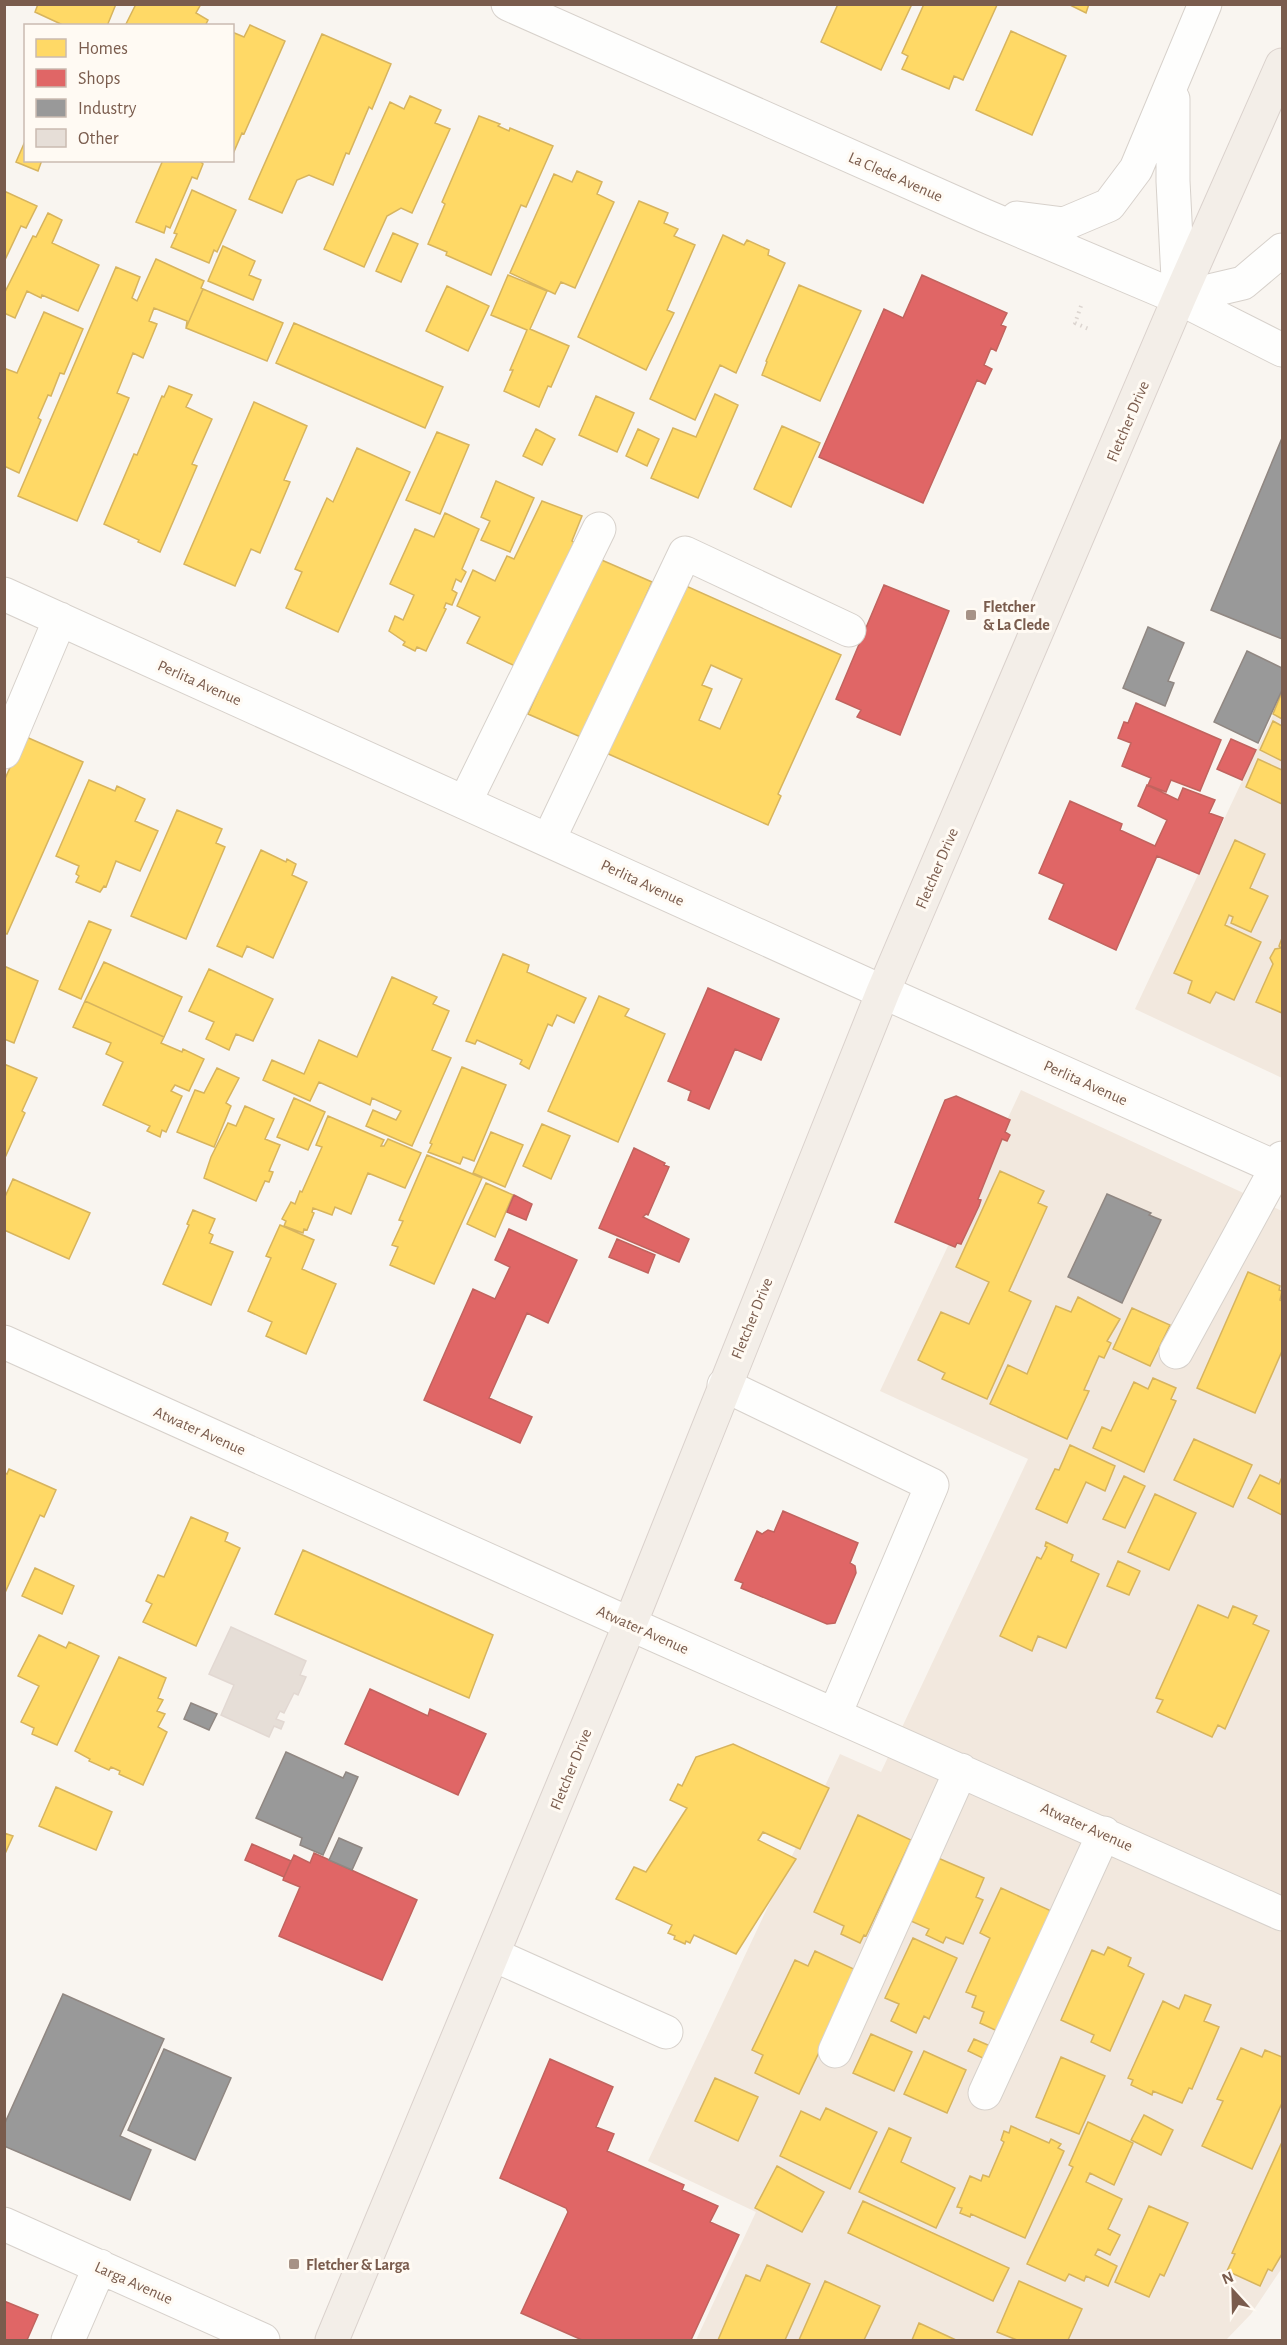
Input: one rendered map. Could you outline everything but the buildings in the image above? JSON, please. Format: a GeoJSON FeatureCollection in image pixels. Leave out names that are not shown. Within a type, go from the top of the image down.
{"type":"FeatureCollection","features":[{"type":"Feature","properties":{"kind":"main road","name":"Fletcher Drive"},"geometry":{"type":"LineString","coordinates":[[332,2340],[630,1624],[883,992],[1179,298],[1282,65]]}},
{"type":"Feature","properties":{"kind":"street","name":"La Clede Avenue"},"geometry":{"type":"LineString","coordinates":[[508,4],[983,215],[1179,298],[1282,350]]}},
{"type":"Feature","properties":{"kind":"street","name":"Fletcher Drive"},"geometry":{"type":"LineString","coordinates":[[983,215],[1064,224],[1109,205],[1136,169],[1173,86],[1205,4]]}},
{"type":"Feature","properties":{"kind":"street","name":"Fletcher Drive"},"geometry":{"type":"LineString","coordinates":[[1173,86],[1173,181],[1179,298]]}},
{"type":"Feature","properties":{"kind":"street"},"geometry":{"type":"LineString","coordinates":[[1179,298],[1243,283],[1282,250]]}},
{"type":"Feature","properties":{"kind":"street"},"geometry":{"type":"LineString","coordinates":[[465,802],[599,529]]}},
{"type":"Feature","properties":{"kind":"street"},"geometry":{"type":"LineString","coordinates":[[549,839],[685,553],[849,630]]}},
{"type":"Feature","properties":{"kind":"street","name":"Perlita Avenue"},"geometry":{"type":"LineString","coordinates":[[4,594],[883,992],[1281,1165]]}},
{"type":"Feature","properties":{"kind":"street"},"geometry":{"type":"LineString","coordinates":[[4,752],[60,619]]}},
{"type":"Feature","properties":{"kind":"street"},"geometry":{"type":"LineString","coordinates":[[1176,1352],[1281,1165]]}},
{"type":"Feature","properties":{"kind":"street","name":"Atwater Avenue"},"geometry":{"type":"LineString","coordinates":[[4,1342],[1282,1914]]}},
{"type":"Feature","properties":{"kind":"street"},"geometry":{"type":"LineString","coordinates":[[724,1385],[932,1485],[835,1714]]}},
{"type":"Feature","properties":{"kind":"street"},"geometry":{"type":"LineString","coordinates":[[835,2051],[961,1770]]}},
{"type":"Feature","properties":{"kind":"street"},"geometry":{"type":"LineString","coordinates":[[985,2093],[1104,1833]]}},
{"type":"Feature","properties":{"kind":"street"},"geometry":{"type":"LineString","coordinates":[[494,1954],[666,2032]]}},
{"type":"Feature","properties":{"kind":"street","name":"Larga Avenue"},"geometry":{"type":"LineString","coordinates":[[4,2224],[263,2340]]}},
{"type":"Feature","properties":{"kind":"street"},"geometry":{"type":"LineString","coordinates":[[68,2340],[100,2266]]}},
{"type":"Feature","properties":{"kind":"path"},"geometry":{"type":"LineString","coordinates":[[1081,306],[1075,323],[1091,330]]}},
{"type":"Feature","properties":{"kind":"shaded area"},"geometry":{"type":"Polygon","coordinates":[[[1282,696],[1282,1078],[1135,1009],[1282,696]]]}},
{"type":"Feature","properties":{"kind":"shaded area"},"geometry":{"type":"Polygon","coordinates":[[[1021,1090],[1282,1211],[1282,2268],[1251,2314],[1226,2340],[696,2340],[756,2212],[648,2161],[840,1754],[881,1772],[1028,1459],[880,1391],[1021,1090]]]}},
{"type":"Feature","properties":{"kind":"place","name":"Fletcher & La Clede"},"geometry":{"type":"Point","coordinates":[971,615]}},
{"type":"Feature","properties":{"kind":"place","name":"Fletcher & Larga"},"geometry":{"type":"Point","coordinates":[294,2264]}}]}
